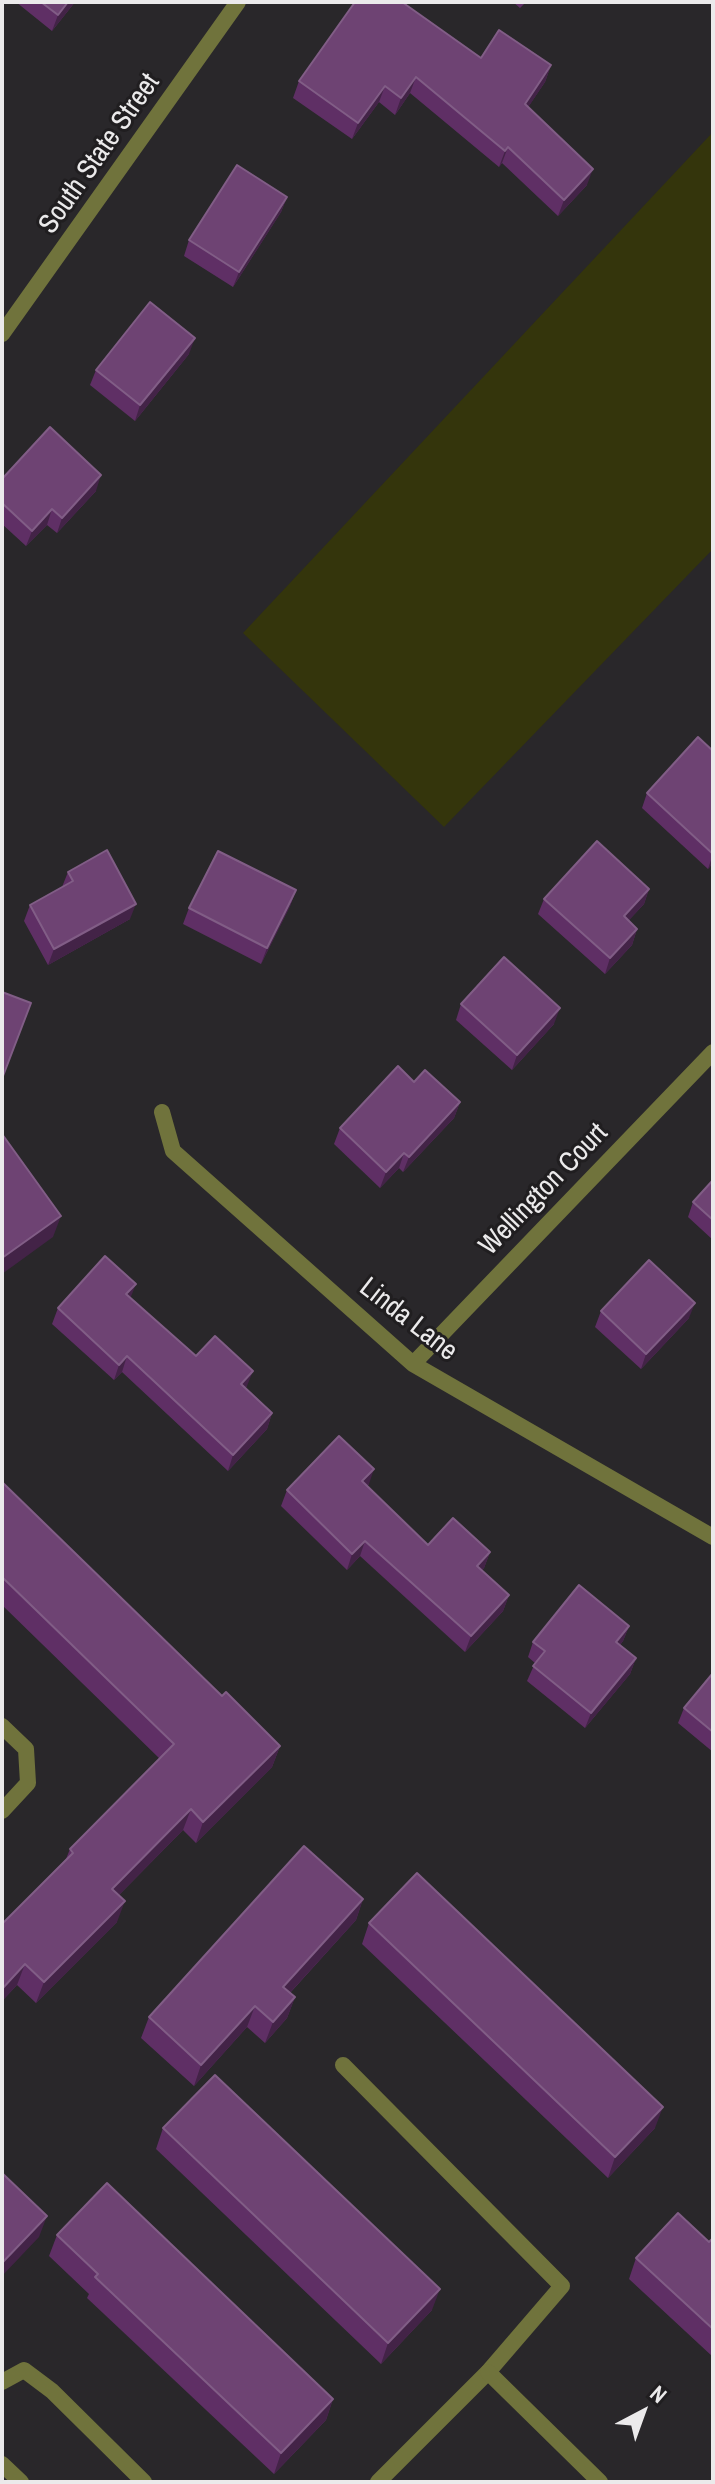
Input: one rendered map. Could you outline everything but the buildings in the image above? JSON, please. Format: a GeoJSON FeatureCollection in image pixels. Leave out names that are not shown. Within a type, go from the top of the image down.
{"type":"FeatureCollection","features":[{"type":"Feature","properties":{"kind":"street","name":"South State Street"},"geometry":{"type":"LineString","coordinates":[[2,334],[238,2]]}},
{"type":"Feature","properties":{"kind":"street","name":"Wellington Court"},"geometry":{"type":"LineString","coordinates":[[413,1364],[713,1052]]}},
{"type":"Feature","properties":{"kind":"street","name":"Linda Lane"},"geometry":{"type":"LineString","coordinates":[[162,1112],[173,1151],[413,1364],[713,1537]]}},
{"type":"Feature","properties":{"kind":"street"},"geometry":{"type":"LineString","coordinates":[[2,1726],[26,1749],[28,1783],[2,1811]]}},
{"type":"Feature","properties":{"kind":"street"},"geometry":{"type":"LineString","coordinates":[[343,2065],[562,2286],[488,2372],[378,2482]]}},
{"type":"Feature","properties":{"kind":"street"},"geometry":{"type":"LineString","coordinates":[[2,2382],[24,2370],[52,2391],[144,2482]]}},
{"type":"Feature","properties":{"kind":"street"},"geometry":{"type":"LineString","coordinates":[[488,2372],[600,2482]]}},
{"type":"Feature","properties":{"kind":"street"},"geometry":{"type":"LineString","coordinates":[[2,2464],[21,2482]]}},
{"type":"Feature","properties":{"kind":"shaded area"},"geometry":{"type":"Polygon","coordinates":[[[713,132],[713,549],[444,827],[243,633],[713,132]]]}}]}
